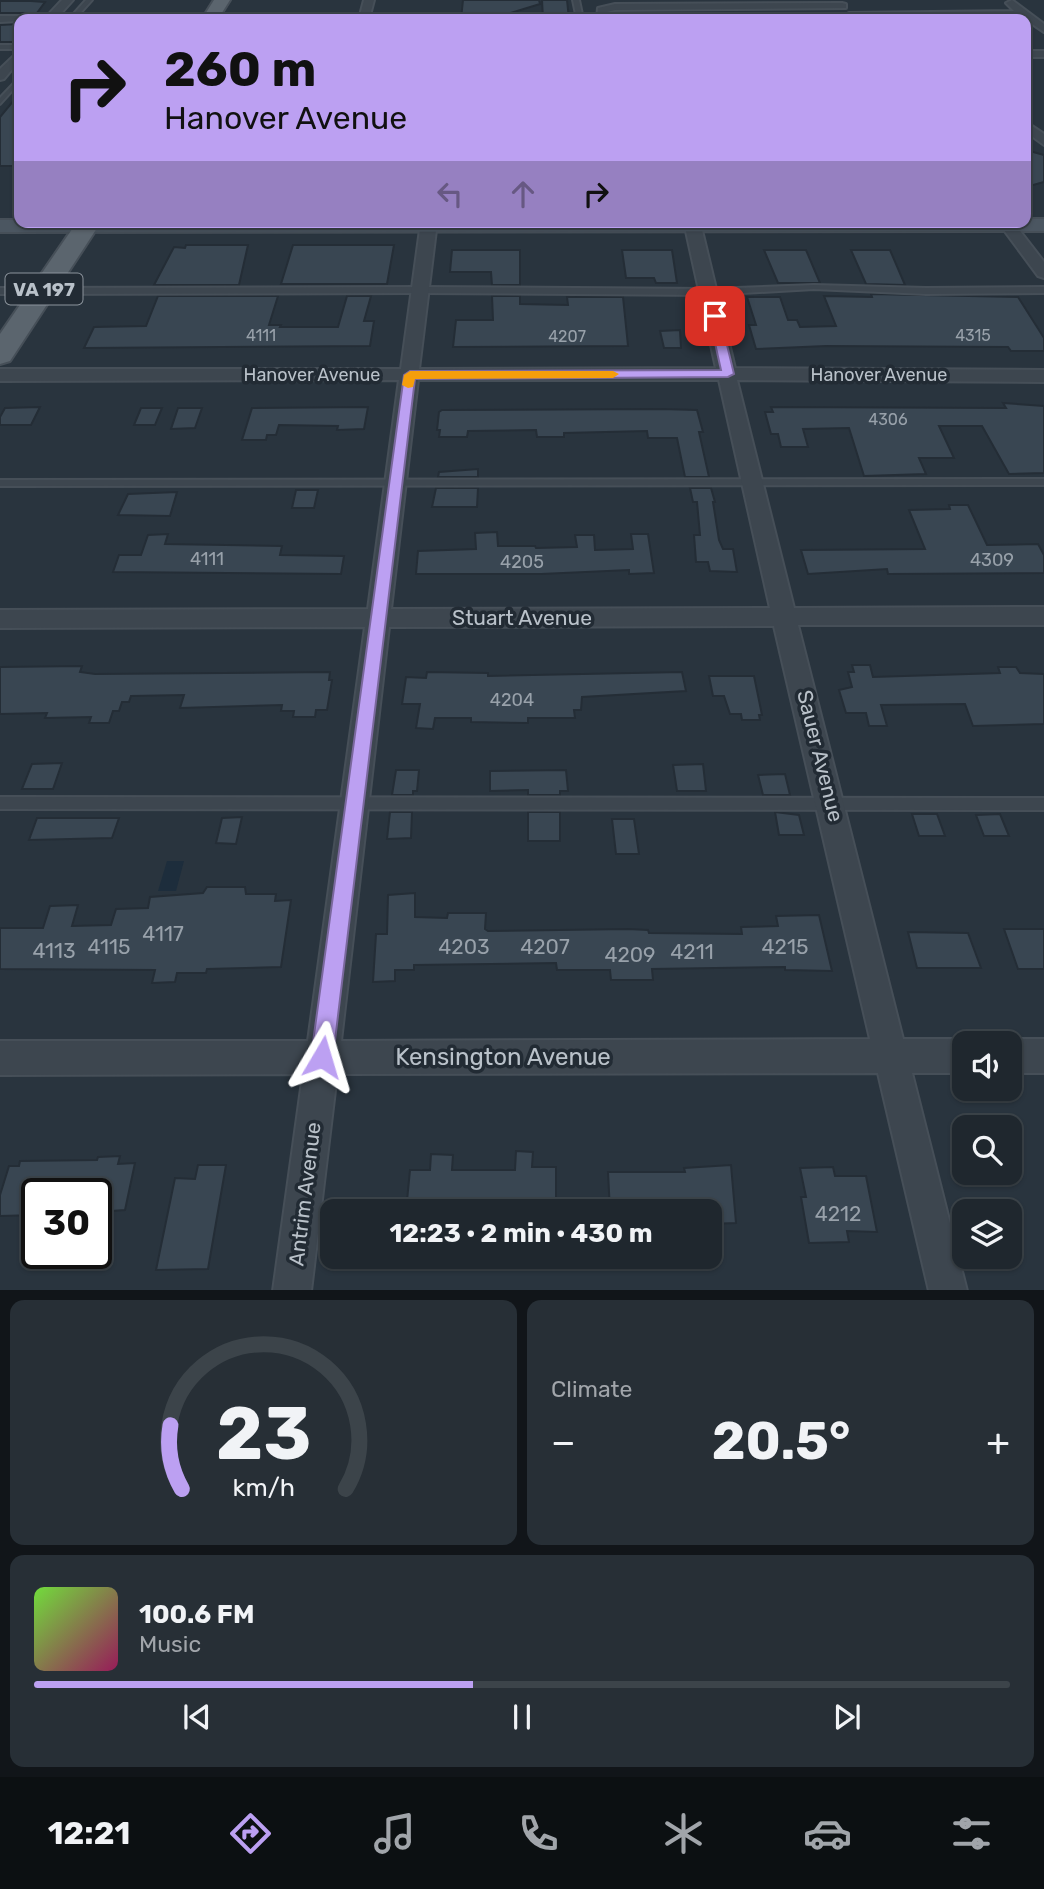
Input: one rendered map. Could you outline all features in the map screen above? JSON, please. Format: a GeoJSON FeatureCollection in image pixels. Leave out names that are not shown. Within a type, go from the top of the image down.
{"type":"FeatureCollection","features":[{"type":"Feature","properties":{"kind":"main road","name":"VA 197"},"geometry":{"type":"LineString","coordinates":[[0,355],[84,228]]}},
{"type":"Feature","properties":{"kind":"street"},"geometry":{"type":"LineString","coordinates":[[55,14],[68,0]]}},
{"type":"Feature","properties":{"kind":"street"},"geometry":{"type":"LineString","coordinates":[[1008,0],[1024,14]]}},
{"type":"Feature","properties":{"kind":"street"},"geometry":{"type":"LineString","coordinates":[[603,14],[603,10],[626,7],[1024,14]]}},
{"type":"Feature","properties":{"kind":"street"},"geometry":{"type":"LineString","coordinates":[[0,76],[14,60]]}},
{"type":"Feature","properties":{"kind":"street","name":"Antrim Avenue"},"geometry":{"type":"LineString","coordinates":[[292,1290],[429,228]]}},
{"type":"Feature","properties":{"kind":"street","name":"Sauer Avenue"},"geometry":{"type":"LineString","coordinates":[[693,228],[752,484],[948,1290]]}},
{"type":"Feature","properties":{"kind":"street"},"geometry":{"type":"LineString","coordinates":[[1017,228],[1044,273]]}},
{"type":"Feature","properties":{"kind":"street","name":"Hanover Avenue"},"geometry":{"type":"LineString","coordinates":[[0,375],[1044,376]]}},
{"type":"Feature","properties":{"kind":"street","name":"Stuart Avenue"},"geometry":{"type":"LineString","coordinates":[[0,619],[1044,616]]}},
{"type":"Feature","properties":{"kind":"street","name":"Kensington Avenue"},"geometry":{"type":"LineString","coordinates":[[0,1058],[952,1056]]}},
{"type":"Feature","properties":{"kind":"street"},"geometry":{"type":"LineString","coordinates":[[1022,1056],[1044,1056]]}},
{"type":"Feature","properties":{"kind":"lane"},"geometry":{"type":"LineString","coordinates":[[76,14],[89,0]]}},
{"type":"Feature","properties":{"kind":"lane"},"geometry":{"type":"LineString","coordinates":[[0,102],[14,86]]}},
{"type":"Feature","properties":{"kind":"lane"},"geometry":{"type":"LineString","coordinates":[[0,291],[709,292],[814,288],[926,292],[1044,290]]}},
{"type":"Feature","properties":{"kind":"lane"},"geometry":{"type":"LineString","coordinates":[[0,483],[1044,482]]}},
{"type":"Feature","properties":{"kind":"lane"},"geometry":{"type":"LineString","coordinates":[[0,803],[1044,804]]}},
{"type":"Feature","properties":{"kind":"water"},"geometry":{"type":"Polygon","coordinates":[[[167,861],[184,861],[176,891],[158,891],[167,861]]]}},
{"type":"Feature","properties":{"kind":"building"},"geometry":{"type":"Polygon","coordinates":[[[463,0],[539,0],[540,4],[507,14],[462,14],[463,0]]]}},
{"type":"Feature","properties":{"kind":"building"},"geometry":{"type":"Polygon","coordinates":[[[542,0],[567,0],[568,14],[543,14],[542,0]]]}},
{"type":"Feature","properties":{"kind":"building"},"geometry":{"type":"Polygon","coordinates":[[[0,1],[45,2],[37,13],[0,13],[0,1]]]}},
{"type":"Feature","properties":{"kind":"building"},"geometry":{"type":"Polygon","coordinates":[[[14,24],[14,42],[0,42],[0,25],[14,24]]]}},
{"type":"Feature","properties":{"kind":"building"},"geometry":{"type":"Polygon","coordinates":[[[14,100],[14,166],[0,166],[0,117],[14,100]]]}},
{"type":"Feature","properties":{"kind":"building"},"geometry":{"type":"Polygon","coordinates":[[[1031,151],[1044,155],[1044,182],[1031,186],[1031,151]]]}},
{"type":"Feature","properties":{"kind":"building"},"geometry":{"type":"Polygon","coordinates":[[[186,245],[248,245],[239,285],[154,285],[174,247],[185,248],[186,245]]]}},
{"type":"Feature","properties":{"kind":"building"},"geometry":{"type":"Polygon","coordinates":[[[293,245],[394,245],[387,284],[281,284],[293,245]]]}},
{"type":"Feature","properties":{"kind":"building"},"geometry":{"type":"Polygon","coordinates":[[[452,250],[520,250],[520,285],[492,285],[491,272],[450,272],[452,250]]]}},
{"type":"Feature","properties":{"kind":"building"},"geometry":{"type":"Polygon","coordinates":[[[622,250],[672,250],[677,283],[656,283],[654,278],[626,278],[622,250]]]}},
{"type":"Feature","properties":{"kind":"building"},"geometry":{"type":"Polygon","coordinates":[[[764,250],[806,250],[820,283],[778,283],[764,250]]]}},
{"type":"Feature","properties":{"kind":"building"},"geometry":{"type":"Polygon","coordinates":[[[851,250],[890,250],[905,285],[866,284],[851,250]]]}},
{"type":"Feature","properties":{"kind":"building"},"geometry":{"type":"Polygon","coordinates":[[[871,294],[1018,297],[1044,338],[1044,351],[1011,351],[1008,347],[826,346],[756,349],[749,325],[756,325],[747,297],[780,297],[788,320],[797,320],[800,327],[836,326],[824,296],[872,297],[871,294]]]}},
{"type":"Feature","properties":{"kind":"building"},"geometry":{"type":"Polygon","coordinates":[[[158,296],[278,296],[269,325],[338,327],[347,296],[371,296],[364,321],[374,321],[370,346],[84,348],[94,327],[146,326],[158,296]]]}},
{"type":"Feature","properties":{"kind":"building"},"geometry":{"type":"Polygon","coordinates":[[[492,296],[520,296],[520,304],[568,305],[567,297],[623,297],[628,346],[453,347],[456,320],[493,320],[492,296]]]}},
{"type":"Feature","properties":{"kind":"building"},"geometry":{"type":"Polygon","coordinates":[[[680,330],[681,348],[664,348],[660,331],[680,330]]]}},
{"type":"Feature","properties":{"kind":"building"},"geometry":{"type":"Polygon","coordinates":[[[1003,403],[1044,406],[1044,473],[1009,474],[982,426],[939,426],[954,458],[919,458],[926,474],[864,476],[849,428],[803,429],[808,447],[781,447],[778,434],[771,434],[765,412],[773,412],[771,407],[1006,408],[1003,403]]]}},
{"type":"Feature","properties":{"kind":"building"},"geometry":{"type":"Polygon","coordinates":[[[40,407],[31,425],[0,425],[0,417],[5,408],[40,407]]]}},
{"type":"Feature","properties":{"kind":"building"},"geometry":{"type":"Polygon","coordinates":[[[368,407],[364,429],[337,430],[338,426],[279,425],[276,435],[267,435],[266,440],[242,440],[252,408],[368,407]]]}},
{"type":"Feature","properties":{"kind":"building"},"geometry":{"type":"Polygon","coordinates":[[[141,408],[162,408],[155,425],[134,425],[141,408]]]}},
{"type":"Feature","properties":{"kind":"building"},"geometry":{"type":"Polygon","coordinates":[[[178,408],[202,408],[195,428],[171,429],[178,408]]]}},
{"type":"Feature","properties":{"kind":"building"},"geometry":{"type":"Polygon","coordinates":[[[442,410],[697,410],[709,477],[685,477],[677,438],[648,438],[647,431],[564,433],[564,437],[537,437],[536,430],[468,431],[467,437],[439,437],[440,430],[437,430],[439,412],[442,410]]]}},
{"type":"Feature","properties":{"kind":"building"},"geometry":{"type":"Polygon","coordinates":[[[478,469],[478,477],[438,477],[439,472],[478,469]]]}},
{"type":"Feature","properties":{"kind":"building"},"geometry":{"type":"Polygon","coordinates":[[[436,488],[478,488],[477,507],[432,507],[436,488]]]}},
{"type":"Feature","properties":{"kind":"building"},"geometry":{"type":"Polygon","coordinates":[[[690,488],[711,488],[719,540],[723,549],[733,549],[737,572],[710,571],[708,562],[696,562],[694,535],[700,535],[697,502],[693,502],[690,488]]]}},
{"type":"Feature","properties":{"kind":"building"},"geometry":{"type":"Polygon","coordinates":[[[296,490],[318,490],[314,508],[292,508],[296,490]]]}},
{"type":"Feature","properties":{"kind":"building"},"geometry":{"type":"Polygon","coordinates":[[[177,492],[170,516],[118,515],[128,494],[177,492]]]}},
{"type":"Feature","properties":{"kind":"building"},"geometry":{"type":"Polygon","coordinates":[[[949,505],[968,505],[987,545],[1038,544],[1044,555],[1044,573],[888,574],[887,569],[808,574],[801,550],[925,549],[909,510],[950,509],[949,505]]]}},
{"type":"Feature","properties":{"kind":"building"},"geometry":{"type":"Polygon","coordinates":[[[497,532],[498,546],[536,548],[577,547],[575,535],[594,535],[595,550],[633,549],[631,534],[648,534],[654,573],[629,574],[629,570],[541,574],[416,574],[418,551],[476,549],[475,533],[497,532]]]}},
{"type":"Feature","properties":{"kind":"building"},"geometry":{"type":"Polygon","coordinates":[[[168,534],[165,544],[282,546],[280,555],[344,556],[341,574],[113,572],[119,555],[141,555],[148,535],[168,534]]]}},
{"type":"Feature","properties":{"kind":"building"},"geometry":{"type":"Polygon","coordinates":[[[852,665],[870,665],[873,677],[1000,673],[998,667],[1016,667],[1020,673],[1044,674],[1044,724],[973,726],[965,704],[881,705],[887,726],[869,726],[866,713],[846,713],[839,690],[852,687],[848,672],[854,672],[852,665]]]}},
{"type":"Feature","properties":{"kind":"building"},"geometry":{"type":"Polygon","coordinates":[[[82,666],[80,672],[95,674],[330,672],[329,680],[332,680],[327,710],[316,710],[315,717],[293,717],[294,711],[281,711],[282,705],[180,708],[184,695],[131,696],[129,702],[122,702],[119,711],[113,711],[109,723],[89,723],[91,717],[45,718],[47,713],[0,714],[0,667],[82,666]]]}},
{"type":"Feature","properties":{"kind":"building"},"geometry":{"type":"Polygon","coordinates":[[[427,672],[488,673],[488,676],[682,672],[686,691],[582,697],[581,710],[574,710],[575,718],[528,718],[528,723],[435,718],[433,729],[416,728],[420,704],[402,704],[406,677],[426,678],[427,672]]]}},
{"type":"Feature","properties":{"kind":"building"},"geometry":{"type":"Polygon","coordinates":[[[709,676],[754,676],[762,715],[759,715],[760,720],[742,720],[741,714],[730,714],[724,696],[713,696],[709,676]]]}},
{"type":"Feature","properties":{"kind":"building"},"geometry":{"type":"Polygon","coordinates":[[[62,763],[53,789],[22,789],[32,764],[62,763]]]}},
{"type":"Feature","properties":{"kind":"building"},"geometry":{"type":"Polygon","coordinates":[[[703,764],[706,791],[677,791],[673,765],[703,764]]]}},
{"type":"Feature","properties":{"kind":"building"},"geometry":{"type":"Polygon","coordinates":[[[396,770],[419,770],[417,791],[413,791],[413,795],[392,795],[396,770]]]}},
{"type":"Feature","properties":{"kind":"building"},"geometry":{"type":"Polygon","coordinates":[[[566,770],[568,791],[560,791],[560,795],[528,795],[528,790],[490,791],[490,771],[566,770]]]}},
{"type":"Feature","properties":{"kind":"building"},"geometry":{"type":"Polygon","coordinates":[[[785,774],[790,795],[763,795],[758,775],[785,774]]]}},
{"type":"Feature","properties":{"kind":"building"},"geometry":{"type":"Polygon","coordinates":[[[390,812],[412,812],[411,838],[387,839],[390,812]]]}},
{"type":"Feature","properties":{"kind":"building"},"geometry":{"type":"Polygon","coordinates":[[[528,812],[560,812],[560,841],[528,841],[528,812]]]}},
{"type":"Feature","properties":{"kind":"building"},"geometry":{"type":"Polygon","coordinates":[[[775,812],[799,815],[804,835],[779,835],[775,812]]]}},
{"type":"Feature","properties":{"kind":"building"},"geometry":{"type":"Polygon","coordinates":[[[912,814],[937,814],[945,836],[919,836],[912,814]]]}},
{"type":"Feature","properties":{"kind":"building"},"geometry":{"type":"Polygon","coordinates":[[[1000,814],[1009,836],[984,836],[976,815],[1000,814]]]}},
{"type":"Feature","properties":{"kind":"building"},"geometry":{"type":"Polygon","coordinates":[[[242,817],[236,844],[216,843],[222,818],[242,817]]]}},
{"type":"Feature","properties":{"kind":"building"},"geometry":{"type":"Polygon","coordinates":[[[37,818],[119,818],[112,838],[29,840],[37,818]]]}},
{"type":"Feature","properties":{"kind":"building"},"geometry":{"type":"Polygon","coordinates":[[[612,819],[634,819],[639,854],[616,854],[612,819]]]}},
{"type":"Feature","properties":{"kind":"building"},"geometry":{"type":"Polygon","coordinates":[[[207,887],[245,887],[246,894],[276,894],[275,901],[291,900],[281,967],[207,969],[206,973],[177,973],[175,982],[152,983],[155,970],[0,969],[0,928],[43,928],[50,906],[78,905],[72,926],[111,925],[116,909],[148,908],[150,897],[203,893],[207,887]]]}},
{"type":"Feature","properties":{"kind":"building"},"geometry":{"type":"Polygon","coordinates":[[[415,893],[415,917],[447,918],[448,913],[486,913],[485,929],[488,931],[628,929],[648,930],[649,933],[742,934],[741,927],[778,926],[776,916],[819,915],[832,971],[785,970],[785,967],[652,969],[653,980],[611,980],[610,970],[557,970],[556,963],[414,965],[414,970],[395,970],[395,981],[373,982],[376,934],[387,934],[388,895],[415,893]]]}},
{"type":"Feature","properties":{"kind":"building"},"geometry":{"type":"Polygon","coordinates":[[[1004,929],[1044,929],[1044,969],[1018,969],[1004,929]]]}},
{"type":"Feature","properties":{"kind":"building"},"geometry":{"type":"Polygon","coordinates":[[[908,932],[968,933],[981,968],[917,968],[908,932]]]}},
{"type":"Feature","properties":{"kind":"building"},"geometry":{"type":"Polygon","coordinates":[[[516,1151],[533,1152],[532,1167],[556,1167],[556,1199],[407,1199],[410,1170],[430,1170],[431,1154],[453,1155],[452,1170],[515,1170],[516,1151]]]}},
{"type":"Feature","properties":{"kind":"building"},"geometry":{"type":"Polygon","coordinates":[[[120,1156],[118,1164],[135,1163],[125,1210],[112,1211],[112,1178],[21,1178],[21,1215],[0,1216],[0,1195],[9,1166],[19,1166],[20,1161],[97,1160],[98,1157],[120,1156]]]}},
{"type":"Feature","properties":{"kind":"building"},"geometry":{"type":"Polygon","coordinates":[[[198,1165],[226,1165],[208,1269],[156,1270],[175,1178],[195,1179],[198,1165]]]}},
{"type":"Feature","properties":{"kind":"building"},"geometry":{"type":"Polygon","coordinates":[[[731,1165],[736,1223],[722,1224],[722,1199],[609,1199],[608,1172],[685,1172],[684,1168],[731,1165]]]}},
{"type":"Feature","properties":{"kind":"building"},"geometry":{"type":"Polygon","coordinates":[[[833,1167],[835,1176],[866,1176],[877,1232],[847,1231],[849,1242],[809,1243],[801,1197],[806,1197],[800,1168],[833,1167]]]}},
{"type":"Feature","properties":{"kind":"slow traffic"},"geometry":{"type":"LineString","coordinates":[[408,385],[410,375],[613,374]]}},
{"type":"Feature","properties":{"kind":"route"},"geometry":{"type":"LineString","coordinates":[[322,1057],[410,375],[728,374],[715,316]]}}]}
